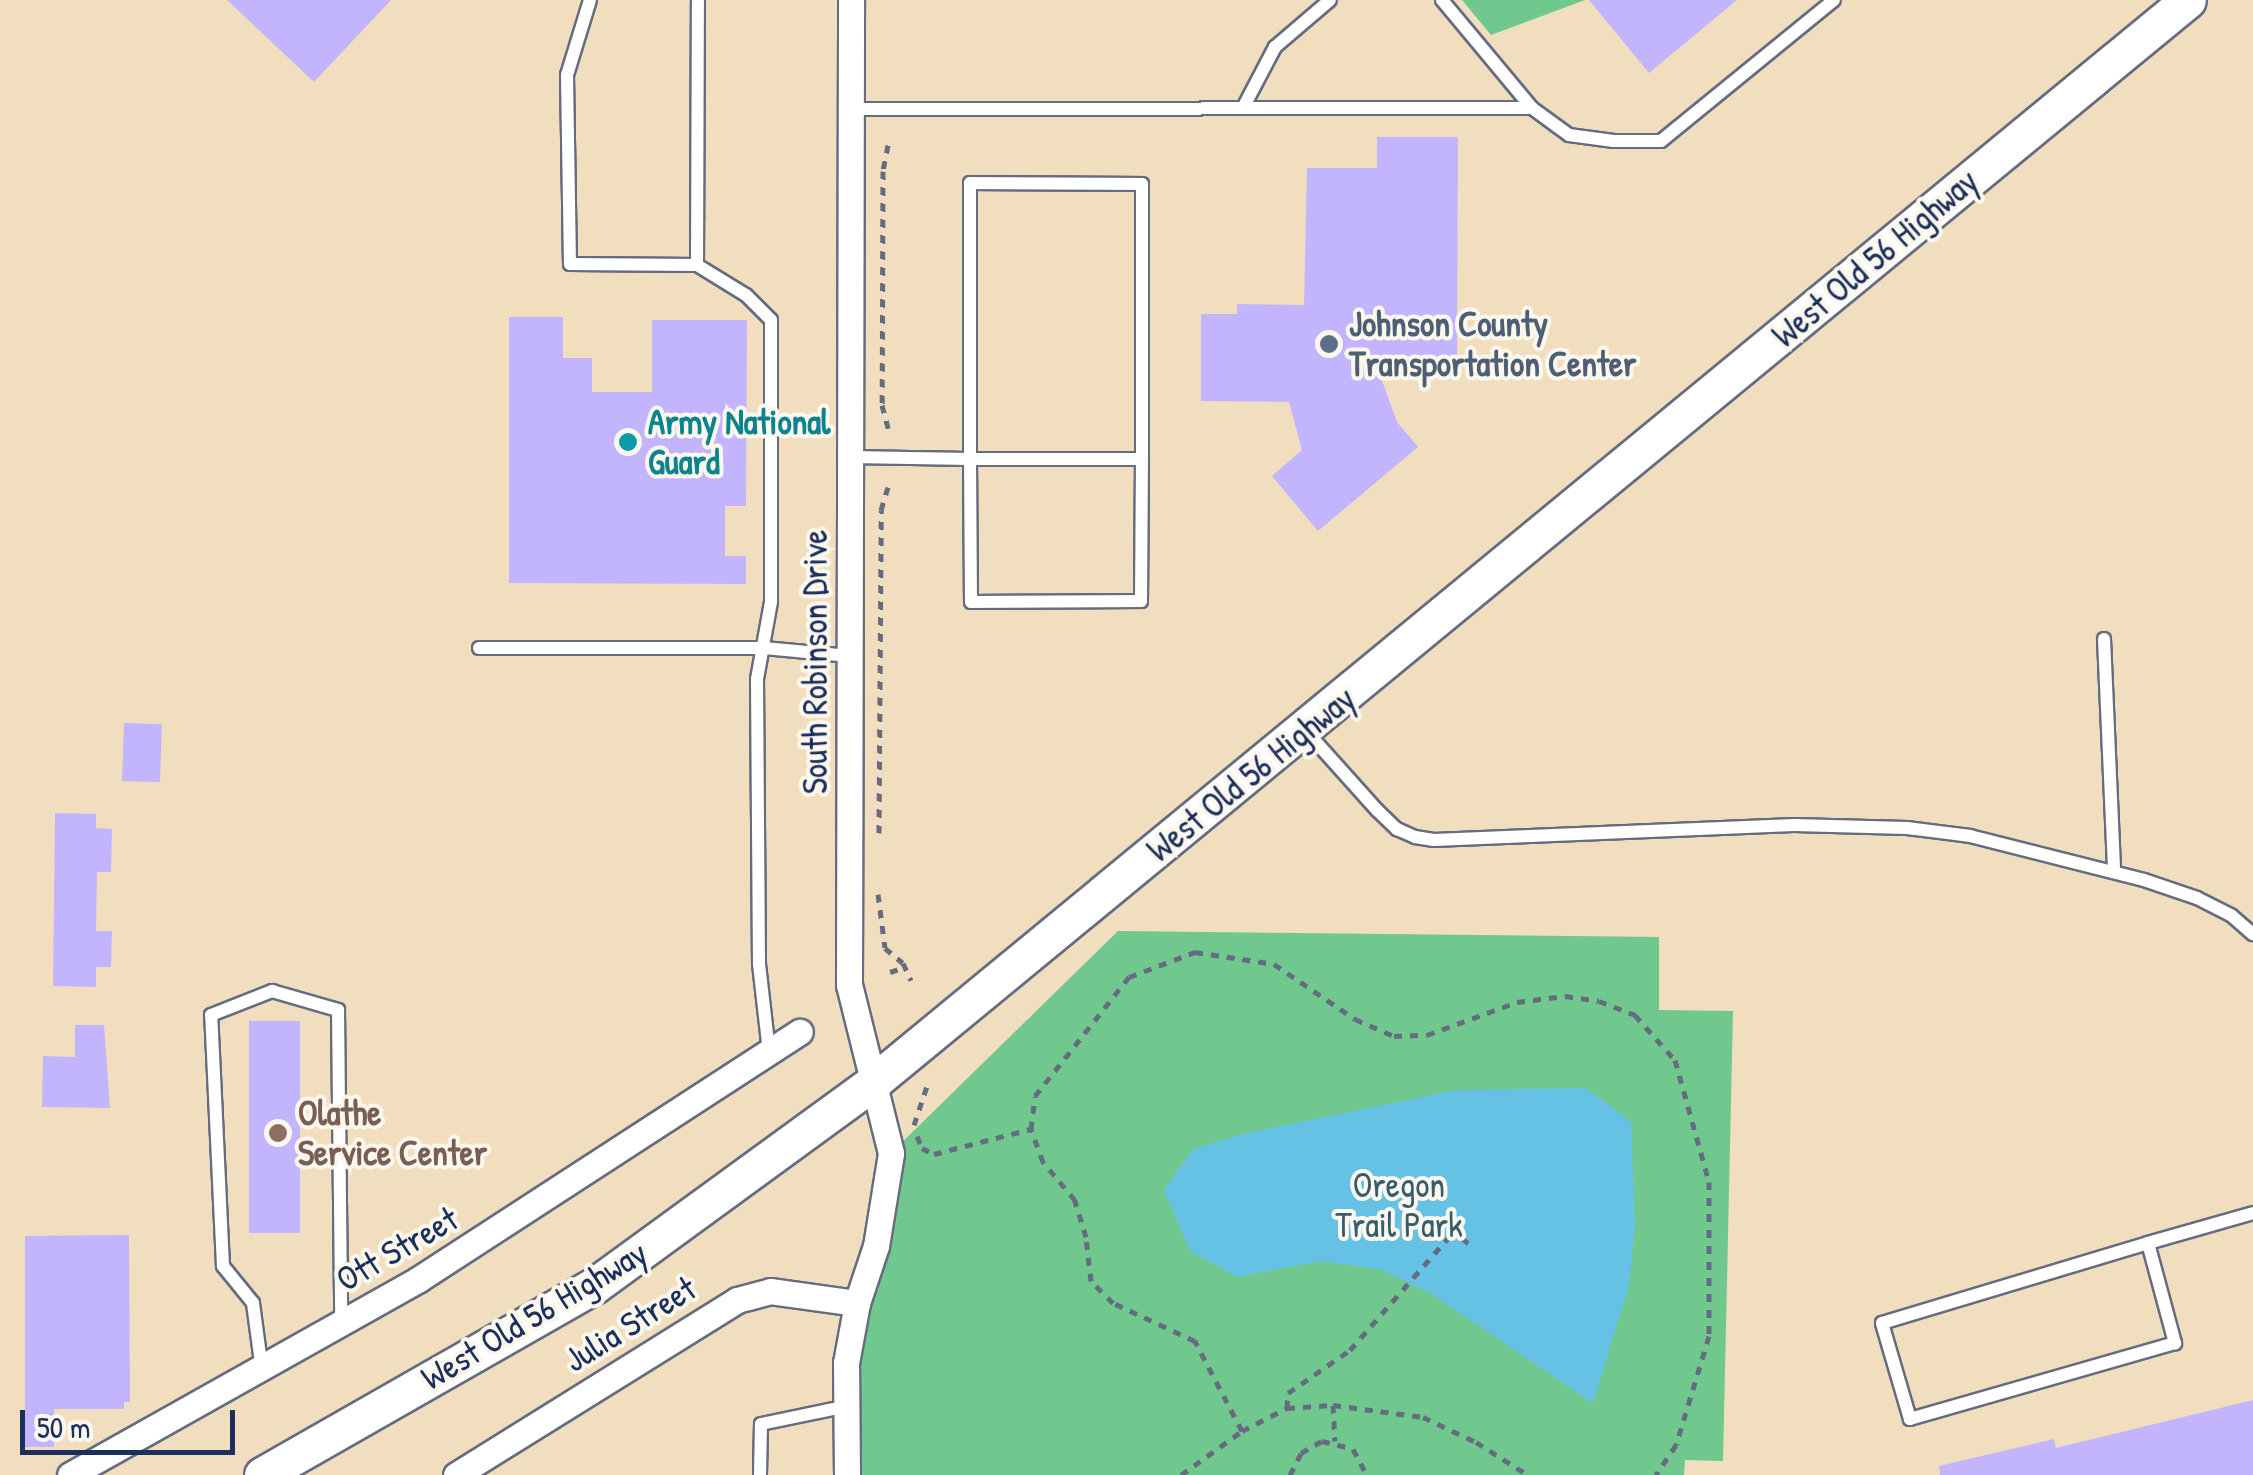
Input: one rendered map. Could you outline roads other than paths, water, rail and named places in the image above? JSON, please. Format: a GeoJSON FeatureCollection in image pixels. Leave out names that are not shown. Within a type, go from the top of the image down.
{"type":"FeatureCollection","features":[{"type":"Feature","properties":{"kind":"main road","name":"West Old 56 Highway"},"geometry":{"type":"LineString","coordinates":[[262,1475],[594,1286],[876,1080],[2188,0]]}},
{"type":"Feature","properties":{"kind":"street","name":"South Robinson Drive"},"geometry":{"type":"LineString","coordinates":[[847,1475],[846,1362],[876,1246],[891,1153],[876,1080],[849,985],[851,0]]}},
{"type":"Feature","properties":{"kind":"street","name":"Ott Street"},"geometry":{"type":"LineString","coordinates":[[70,1475],[262,1370],[484,1238],[800,1032]]}},
{"type":"Feature","properties":{"kind":"street","name":"Julia Street"},"geometry":{"type":"LineString","coordinates":[[456,1475],[737,1300],[770,1291],[858,1304]]}},
{"type":"Feature","properties":{"kind":"lane"},"geometry":{"type":"LineString","coordinates":[[590,0],[567,76],[570,264],[697,265],[746,294],[771,320],[771,602],[757,680],[759,964],[769,1052]]}},
{"type":"Feature","properties":{"kind":"lane"},"geometry":{"type":"LineString","coordinates":[[697,265],[698,0]]}},
{"type":"Feature","properties":{"kind":"lane"},"geometry":{"type":"LineString","coordinates":[[1242,108],[1275,47],[1330,0]]}},
{"type":"Feature","properties":{"kind":"lane"},"geometry":{"type":"LineString","coordinates":[[1442,0],[1532,108],[1569,134],[1661,141],[1834,0]]}},
{"type":"Feature","properties":{"kind":"lane"},"geometry":{"type":"LineString","coordinates":[[852,109],[1532,108]]}},
{"type":"Feature","properties":{"kind":"lane"},"geometry":{"type":"LineString","coordinates":[[970,183],[1142,184],[1142,459],[1140,601],[971,602],[970,183]]}},
{"type":"Feature","properties":{"kind":"lane"},"geometry":{"type":"LineString","coordinates":[[850,457],[1142,459]]}},
{"type":"Feature","properties":{"kind":"lane"},"geometry":{"type":"LineString","coordinates":[[2104,639],[2114,872]]}},
{"type":"Feature","properties":{"kind":"lane"},"geometry":{"type":"LineString","coordinates":[[479,648],[764,648],[850,656]]}},
{"type":"Feature","properties":{"kind":"lane"},"geometry":{"type":"LineString","coordinates":[[1305,730],[1377,810],[1398,829],[1415,837],[1434,840],[1794,825],[1907,828],[1970,836],[2114,872],[2198,898],[2232,916],[2253,934]]}},
{"type":"Feature","properties":{"kind":"lane"},"geometry":{"type":"LineString","coordinates":[[262,1370],[253,1302],[223,1266],[211,1015],[272,991],[338,1010],[341,1322]]}},
{"type":"Feature","properties":{"kind":"lane"},"geometry":{"type":"LineString","coordinates":[[2148,1243],[2176,1342],[1910,1419],[1882,1324],[2148,1243],[2253,1214]]}},
{"type":"Feature","properties":{"kind":"lane"},"geometry":{"type":"LineString","coordinates":[[760,1475],[761,1424],[847,1406]]}},
{"type":"Feature","properties":{"kind":"water"},"geometry":{"type":"Polygon","coordinates":[[[1586,1088],[1631,1122],[1635,1225],[1629,1285],[1593,1403],[1430,1293],[1380,1269],[1320,1261],[1238,1277],[1190,1251],[1164,1190],[1192,1150],[1242,1134],[1457,1090],[1586,1088]]]}},
{"type":"Feature","properties":{"kind":"place","name":"Johnson County Transportation Center"},"geometry":{"type":"Point","coordinates":[1329,344]}},
{"type":"Feature","properties":{"kind":"place","name":"Army National Guard"},"geometry":{"type":"Point","coordinates":[628,442]}},
{"type":"Feature","properties":{"kind":"place","name":"Olathe Service Center"},"geometry":{"type":"Point","coordinates":[278,1133]}},
{"type":"Feature","properties":{"kind":"park label","name":"Oregon Trail Park"},"geometry":{"type":"Point","coordinates":[1399,1205]}}]}
